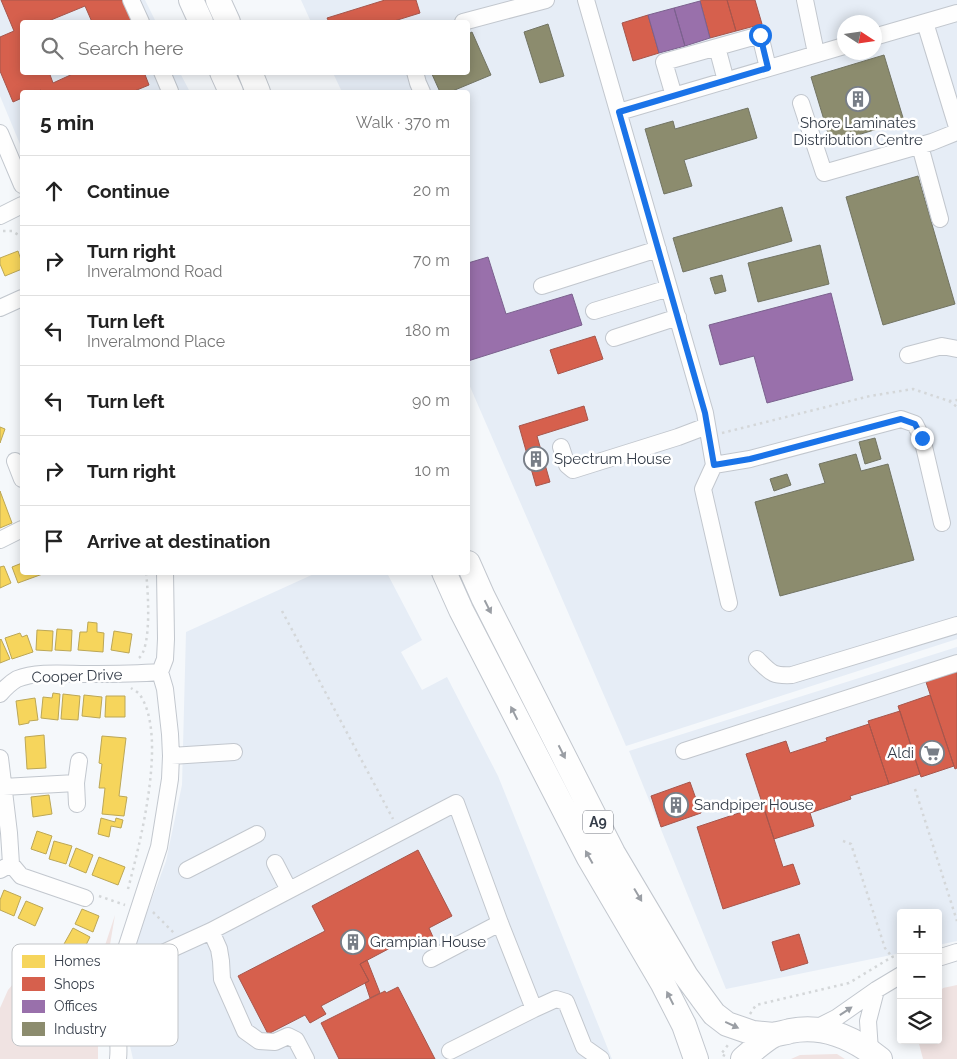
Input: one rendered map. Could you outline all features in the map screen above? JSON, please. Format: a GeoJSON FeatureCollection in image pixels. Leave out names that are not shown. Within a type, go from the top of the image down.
{"type":"FeatureCollection","features":[{"type":"Feature","properties":{"kind":"highway"},"geometry":{"type":"LineString","coordinates":[[191,0],[200,20]]}},
{"type":"Feature","properties":{"kind":"highway"},"geometry":{"type":"LineString","coordinates":[[218,0],[227,20]]}},
{"type":"Feature","properties":{"kind":"highway"},"geometry":{"type":"LineString","coordinates":[[223,75],[230,90]]}},
{"type":"Feature","properties":{"kind":"highway"},"geometry":{"type":"LineString","coordinates":[[251,75],[257,90]]}},
{"type":"Feature","properties":{"kind":"highway","name":"A9"},"geometry":{"type":"LineString","coordinates":[[470,567],[613,853],[686,976],[714,1014],[727,1024],[753,1033],[774,1035]]}},
{"type":"Feature","properties":{"kind":"highway","name":"A9"},"geometry":{"type":"LineString","coordinates":[[445,575],[466,619],[589,858],[663,984],[684,1025],[696,1059]]}},
{"type":"Feature","properties":{"kind":"highway"},"geometry":{"type":"LineString","coordinates":[[743,1059],[756,1047],[774,1035],[794,1030],[814,1029],[841,1035],[875,1055]]}},
{"type":"Feature","properties":{"kind":"street"},"geometry":{"type":"LineString","coordinates":[[132,0],[140,20]]}},
{"type":"Feature","properties":{"kind":"street"},"geometry":{"type":"LineString","coordinates":[[470,20],[546,0]]}},
{"type":"Feature","properties":{"kind":"street"},"geometry":{"type":"LineString","coordinates":[[586,0],[705,413],[714,465],[703,489],[729,603]]}},
{"type":"Feature","properties":{"kind":"street"},"geometry":{"type":"LineString","coordinates":[[805,0],[816,53]]}},
{"type":"Feature","properties":{"kind":"street"},"geometry":{"type":"LineString","coordinates":[[882,35],[957,13]]}},
{"type":"Feature","properties":{"kind":"street"},"geometry":{"type":"LineString","coordinates":[[926,23],[957,128]]}},
{"type":"Feature","properties":{"kind":"street"},"geometry":{"type":"LineString","coordinates":[[674,96],[664,62],[760,35],[768,68]]}},
{"type":"Feature","properties":{"kind":"street"},"geometry":{"type":"LineString","coordinates":[[717,47],[726,81]]}},
{"type":"Feature","properties":{"kind":"street"},"geometry":{"type":"LineString","coordinates":[[619,112],[837,48]]}},
{"type":"Feature","properties":{"kind":"street"},"geometry":{"type":"LineString","coordinates":[[163,75],[168,90]]}},
{"type":"Feature","properties":{"kind":"street"},"geometry":{"type":"LineString","coordinates":[[416,75],[421,90]]}},
{"type":"Feature","properties":{"kind":"street"},"geometry":{"type":"LineString","coordinates":[[801,103],[824,173],[920,146],[957,132]]}},
{"type":"Feature","properties":{"kind":"street"},"geometry":{"type":"LineString","coordinates":[[0,133],[17,155],[20,173]]}},
{"type":"Feature","properties":{"kind":"street"},"geometry":{"type":"LineString","coordinates":[[920,146],[940,218]]}},
{"type":"Feature","properties":{"kind":"street"},"geometry":{"type":"LineString","coordinates":[[0,216],[20,206]]}},
{"type":"Feature","properties":{"kind":"street"},"geometry":{"type":"LineString","coordinates":[[542,286],[658,249]]}},
{"type":"Feature","properties":{"kind":"street"},"geometry":{"type":"LineString","coordinates":[[594,311],[669,288]]}},
{"type":"Feature","properties":{"kind":"street"},"geometry":{"type":"LineString","coordinates":[[0,308],[20,299]]}},
{"type":"Feature","properties":{"kind":"street"},"geometry":{"type":"LineString","coordinates":[[614,338],[678,317]]}},
{"type":"Feature","properties":{"kind":"street"},"geometry":{"type":"LineString","coordinates":[[908,355],[942,346],[957,349]]}},
{"type":"Feature","properties":{"kind":"street"},"geometry":{"type":"LineString","coordinates":[[714,465],[750,459],[901,419],[915,424],[922,438],[942,523]]}},
{"type":"Feature","properties":{"kind":"street"},"geometry":{"type":"LineString","coordinates":[[561,447],[567,465],[574,470],[678,436],[708,431]]}},
{"type":"Feature","properties":{"kind":"street"},"geometry":{"type":"LineString","coordinates":[[15,461],[20,474]]}},
{"type":"Feature","properties":{"kind":"street"},"geometry":{"type":"LineString","coordinates":[[0,540],[20,530]]}},
{"type":"Feature","properties":{"kind":"street"},"geometry":{"type":"LineString","coordinates":[[125,944],[133,900],[159,846],[170,778],[170,734],[165,689],[160,672],[165,659],[165,575]]}},
{"type":"Feature","properties":{"kind":"street"},"geometry":{"type":"LineString","coordinates":[[757,659],[771,673],[792,675],[957,626]]}},
{"type":"Feature","properties":{"kind":"street"},"geometry":{"type":"LineString","coordinates":[[684,751],[957,663]]}},
{"type":"Feature","properties":{"kind":"street","name":"Cooper Drive"},"geometry":{"type":"LineString","coordinates":[[0,694],[5,687],[18,679],[30,676],[49,674],[128,675],[160,672]]}},
{"type":"Feature","properties":{"kind":"street"},"geometry":{"type":"LineString","coordinates":[[171,756],[234,752]]}},
{"type":"Feature","properties":{"kind":"street"},"geometry":{"type":"LineString","coordinates":[[0,758],[9,833],[5,867],[21,876],[85,898]]}},
{"type":"Feature","properties":{"kind":"street"},"geometry":{"type":"LineString","coordinates":[[76,804],[76,783],[80,761]]}},
{"type":"Feature","properties":{"kind":"street"},"geometry":{"type":"LineString","coordinates":[[3,787],[76,783]]}},
{"type":"Feature","properties":{"kind":"street"},"geometry":{"type":"LineString","coordinates":[[178,947],[456,803],[534,1009]]}},
{"type":"Feature","properties":{"kind":"street"},"geometry":{"type":"LineString","coordinates":[[188,870],[257,834]]}},
{"type":"Feature","properties":{"kind":"street"},"geometry":{"type":"LineString","coordinates":[[275,863],[289,890]]}},
{"type":"Feature","properties":{"kind":"street"},"geometry":{"type":"LineString","coordinates":[[431,959],[500,923]]}},
{"type":"Feature","properties":{"kind":"street"},"geometry":{"type":"LineString","coordinates":[[211,931],[219,949],[222,979],[245,1031],[259,1041],[275,1042],[288,1036],[296,1040],[306,1059]]}},
{"type":"Feature","properties":{"kind":"street"},"geometry":{"type":"LineString","coordinates":[[942,957],[957,952]]}},
{"type":"Feature","properties":{"kind":"street"},"geometry":{"type":"LineString","coordinates":[[814,1029],[836,1018],[897,977]]}},
{"type":"Feature","properties":{"kind":"street"},"geometry":{"type":"LineString","coordinates":[[875,1055],[868,1021],[876,990]]}},
{"type":"Feature","properties":{"kind":"street"},"geometry":{"type":"LineString","coordinates":[[450,1051],[556,999],[566,1002],[584,1047],[601,1059]]}},
{"type":"Feature","properties":{"kind":"path"},"geometry":{"type":"LineString","coordinates":[[0,231],[12,231],[20,235]]}},
{"type":"Feature","properties":{"kind":"path"},"geometry":{"type":"LineString","coordinates":[[708,431],[870,396],[913,390],[949,402],[957,407]]}},
{"type":"Feature","properties":{"kind":"path"},"geometry":{"type":"LineString","coordinates":[[949,402],[957,400]]}},
{"type":"Feature","properties":{"kind":"path"},"geometry":{"type":"LineString","coordinates":[[133,900],[151,777],[153,741],[147,710],[140,694],[128,685],[128,675],[130,666],[143,654],[147,637],[148,592],[146,575]]}},
{"type":"Feature","properties":{"kind":"path"},"geometry":{"type":"LineString","coordinates":[[282,611],[400,833]]}},
{"type":"Feature","properties":{"kind":"path"},"geometry":{"type":"LineString","coordinates":[[915,789],[957,921]]}},
{"type":"Feature","properties":{"kind":"path"},"geometry":{"type":"LineString","coordinates":[[843,841],[851,844],[885,948],[892,957]]}},
{"type":"Feature","properties":{"kind":"path"},"geometry":{"type":"LineString","coordinates":[[85,898],[90,894],[124,905],[133,900]]}},
{"type":"Feature","properties":{"kind":"path"},"geometry":{"type":"LineString","coordinates":[[133,900],[149,908],[177,936],[182,945]]}},
{"type":"Feature","properties":{"kind":"path"},"geometry":{"type":"LineString","coordinates":[[730,1059],[720,1054],[740,1029],[756,1004],[849,983],[897,955]]}},
{"type":"Feature","properties":{"kind":"shaded area"},"geometry":{"type":"Polygon","coordinates":[[[0,0],[145,0],[155,20],[20,20],[20,75],[181,75],[189,90],[20,90],[20,144],[0,96],[0,0]]]}},
{"type":"Feature","properties":{"kind":"shaded area"},"geometry":{"type":"Polygon","coordinates":[[[301,0],[957,0],[957,639],[626,746],[470,387],[470,90],[341,90],[334,75],[470,75],[470,20],[310,20],[301,0]]]}},
{"type":"Feature","properties":{"kind":"shaded area"},"geometry":{"type":"Polygon","coordinates":[[[312,575],[388,575],[422,640],[401,652],[422,690],[447,677],[498,776],[612,1059],[133,1059],[130,1046],[178,1046],[178,944],[135,944],[166,861],[182,785],[186,632],[312,575]]]}},
{"type":"Feature","properties":{"kind":"shaded area"},"geometry":{"type":"Polygon","coordinates":[[[957,647],[957,941],[942,944],[942,909],[897,909],[897,954],[726,989],[629,751],[957,647]]]}},
{"type":"Feature","properties":{"kind":"shaded area"},"geometry":{"type":"Polygon","coordinates":[[[115,915],[110,944],[105,944],[115,915]]]}},
{"type":"Feature","properties":{"kind":"shaded area"},"geometry":{"type":"Polygon","coordinates":[[[12,985],[12,1046],[98,1046],[98,1059],[0,1059],[0,1008],[12,985]]]}},
{"type":"Feature","properties":{"kind":"shaded area"},"geometry":{"type":"Polygon","coordinates":[[[957,985],[957,1059],[923,1059],[919,1044],[942,1044],[943,988],[957,985]]]}},
{"type":"Feature","properties":{"kind":"shaded area"},"geometry":{"type":"Polygon","coordinates":[[[837,1054],[845,1059],[791,1059],[800,1055],[837,1054]]]}},
{"type":"Feature","properties":{"kind":"building: Homes"},"geometry":{"type":"Polygon","coordinates":[[[18,251],[20,270],[5,276],[0,264],[0,258],[18,251]]]}},
{"type":"Feature","properties":{"kind":"building: Homes"},"geometry":{"type":"Polygon","coordinates":[[[0,427],[5,429],[0,443],[0,427]]]}},
{"type":"Feature","properties":{"kind":"building: Homes"},"geometry":{"type":"Polygon","coordinates":[[[0,491],[12,523],[0,528],[0,491]]]}},
{"type":"Feature","properties":{"kind":"building: Homes"},"geometry":{"type":"Polygon","coordinates":[[[20,564],[20,575],[40,575],[18,583],[12,567],[20,564]]]}},
{"type":"Feature","properties":{"kind":"building: Homes"},"geometry":{"type":"Polygon","coordinates":[[[4,566],[11,583],[0,588],[0,567],[4,566]]]}},
{"type":"Feature","properties":{"kind":"building: Homes"},"geometry":{"type":"Polygon","coordinates":[[[88,622],[97,623],[97,632],[104,633],[103,652],[78,650],[80,632],[87,632],[88,622]]]}},
{"type":"Feature","properties":{"kind":"building: Homes"},"geometry":{"type":"Polygon","coordinates":[[[57,629],[72,630],[71,651],[55,650],[57,629]]]}},
{"type":"Feature","properties":{"kind":"building: Homes"},"geometry":{"type":"Polygon","coordinates":[[[37,630],[53,631],[52,651],[36,650],[37,630]]]}},
{"type":"Feature","properties":{"kind":"building: Homes"},"geometry":{"type":"Polygon","coordinates":[[[114,631],[132,634],[129,653],[111,650],[114,631]]]}},
{"type":"Feature","properties":{"kind":"building: Homes"},"geometry":{"type":"Polygon","coordinates":[[[20,633],[22,637],[27,635],[33,652],[12,659],[5,638],[20,633]]]}},
{"type":"Feature","properties":{"kind":"building: Homes"},"geometry":{"type":"Polygon","coordinates":[[[0,640],[10,659],[0,663],[0,640]]]}},
{"type":"Feature","properties":{"kind":"building: Homes"},"geometry":{"type":"Polygon","coordinates":[[[53,693],[60,694],[58,720],[41,718],[43,697],[52,698],[53,693]]]}},
{"type":"Feature","properties":{"kind":"building: Homes"},"geometry":{"type":"Polygon","coordinates":[[[63,694],[80,696],[78,720],[61,719],[63,694]]]}},
{"type":"Feature","properties":{"kind":"building: Homes"},"geometry":{"type":"Polygon","coordinates":[[[84,695],[102,697],[100,718],[82,716],[84,695]]]}},
{"type":"Feature","properties":{"kind":"building: Homes"},"geometry":{"type":"Polygon","coordinates":[[[106,696],[125,696],[125,717],[105,717],[106,696]]]}},
{"type":"Feature","properties":{"kind":"building: Homes"},"geometry":{"type":"Polygon","coordinates":[[[35,698],[38,720],[19,725],[16,701],[35,698]]]}},
{"type":"Feature","properties":{"kind":"building: Homes"},"geometry":{"type":"Polygon","coordinates":[[[44,735],[46,768],[27,769],[25,737],[44,735]]]}},
{"type":"Feature","properties":{"kind":"building: Homes"},"geometry":{"type":"Polygon","coordinates":[[[102,736],[126,738],[119,796],[127,797],[124,816],[102,814],[105,788],[99,788],[102,764],[99,763],[102,736]]]}},
{"type":"Feature","properties":{"kind":"building: Homes"},"geometry":{"type":"Polygon","coordinates":[[[49,795],[52,814],[33,817],[31,797],[49,795]]]}},
{"type":"Feature","properties":{"kind":"building: Homes"},"geometry":{"type":"Polygon","coordinates":[[[101,818],[115,822],[116,818],[123,820],[121,828],[111,826],[109,837],[98,834],[101,818]]]}},
{"type":"Feature","properties":{"kind":"building: Homes"},"geometry":{"type":"Polygon","coordinates":[[[37,831],[52,836],[46,854],[31,849],[37,831]]]}},
{"type":"Feature","properties":{"kind":"building: Homes"},"geometry":{"type":"Polygon","coordinates":[[[54,841],[72,846],[66,864],[49,859],[54,841]]]}},
{"type":"Feature","properties":{"kind":"building: Homes"},"geometry":{"type":"Polygon","coordinates":[[[76,848],[93,855],[86,873],[69,866],[76,848]]]}},
{"type":"Feature","properties":{"kind":"building: Homes"},"geometry":{"type":"Polygon","coordinates":[[[99,857],[125,867],[118,885],[92,875],[99,857]]]}},
{"type":"Feature","properties":{"kind":"building: Homes"},"geometry":{"type":"Polygon","coordinates":[[[4,890],[21,897],[14,916],[0,910],[0,900],[4,890]]]}},
{"type":"Feature","properties":{"kind":"building: Homes"},"geometry":{"type":"Polygon","coordinates":[[[26,901],[43,908],[35,926],[18,918],[26,901]]]}},
{"type":"Feature","properties":{"kind":"building: Homes"},"geometry":{"type":"Polygon","coordinates":[[[82,909],[99,916],[93,932],[75,924],[82,909]]]}},
{"type":"Feature","properties":{"kind":"building: Homes"},"geometry":{"type":"Polygon","coordinates":[[[73,928],[90,937],[86,944],[64,944],[73,928]]]}},
{"type":"Feature","properties":{"kind":"building: Shops"},"geometry":{"type":"Polygon","coordinates":[[[1,0],[123,0],[131,20],[91,20],[85,6],[51,20],[20,20],[20,75],[50,75],[53,83],[70,75],[145,75],[149,85],[137,90],[20,90],[20,99],[13,102],[0,71],[0,37],[14,31],[1,0]]]}},
{"type":"Feature","properties":{"kind":"building: Shops"},"geometry":{"type":"Polygon","coordinates":[[[385,0],[416,0],[420,13],[397,20],[328,20],[327,18],[385,0]]]}},
{"type":"Feature","properties":{"kind":"building: Shops"},"geometry":{"type":"Polygon","coordinates":[[[727,0],[736,31],[710,38],[700,1],[727,0]]]}},
{"type":"Feature","properties":{"kind":"building: Shops"},"geometry":{"type":"Polygon","coordinates":[[[727,0],[755,0],[762,24],[736,31],[727,0]]]}},
{"type":"Feature","properties":{"kind":"building: Shops"},"geometry":{"type":"Polygon","coordinates":[[[648,15],[659,53],[633,61],[622,23],[648,15]]]}},
{"type":"Feature","properties":{"kind":"building: Shops"},"geometry":{"type":"Polygon","coordinates":[[[595,336],[603,359],[558,374],[550,350],[595,336]]]}},
{"type":"Feature","properties":{"kind":"building: Shops","name":"Spectrum House"},"geometry":{"type":"Polygon","coordinates":[[[584,406],[588,420],[537,436],[550,482],[536,486],[519,426],[584,406]]]}},
{"type":"Feature","properties":{"kind":"building: Shops"},"geometry":{"type":"Polygon","coordinates":[[[957,672],[957,768],[955,769],[926,682],[957,672]]]}},
{"type":"Feature","properties":{"kind":"building: Shops"},"geometry":{"type":"Polygon","coordinates":[[[930,695],[954,766],[921,777],[898,706],[930,695]]]}},
{"type":"Feature","properties":{"kind":"building: Shops"},"geometry":{"type":"Polygon","coordinates":[[[900,711],[920,774],[889,784],[868,721],[900,711]]]}},
{"type":"Feature","properties":{"kind":"building: Shops"},"geometry":{"type":"Polygon","coordinates":[[[869,724],[889,784],[850,796],[851,799],[810,813],[814,826],[774,839],[746,754],[786,741],[790,753],[827,741],[826,738],[869,724]]]}},
{"type":"Feature","properties":{"kind":"building: Shops","name":"Sandpiper House"},"geometry":{"type":"Polygon","coordinates":[[[690,782],[701,813],[661,827],[651,796],[690,782]]]}},
{"type":"Feature","properties":{"kind":"building: Shops"},"geometry":{"type":"Polygon","coordinates":[[[763,805],[783,867],[793,864],[800,884],[723,909],[697,827],[763,805]]]}},
{"type":"Feature","properties":{"kind":"building: Shops","name":"Grampian House"},"geometry":{"type":"Polygon","coordinates":[[[418,850],[452,916],[429,928],[433,937],[415,946],[411,937],[360,964],[369,981],[321,1006],[326,1014],[310,1023],[305,1015],[268,1034],[238,976],[325,931],[312,906],[418,850]]]}},
{"type":"Feature","properties":{"kind":"building: Shops"},"geometry":{"type":"Polygon","coordinates":[[[799,934],[808,963],[781,971],[772,942],[799,934]]]}},
{"type":"Feature","properties":{"kind":"building: Shops"},"geometry":{"type":"Polygon","coordinates":[[[367,960],[380,993],[370,998],[365,983],[369,981],[360,964],[367,960]]]}},
{"type":"Feature","properties":{"kind":"building: Shops"},"geometry":{"type":"Polygon","coordinates":[[[398,987],[435,1059],[339,1059],[321,1023],[385,991],[386,993],[398,987]]]}},
{"type":"Feature","properties":{"kind":"building: Offices"},"geometry":{"type":"Polygon","coordinates":[[[700,1],[710,38],[685,46],[674,8],[700,1]]]}},
{"type":"Feature","properties":{"kind":"building: Offices"},"geometry":{"type":"Polygon","coordinates":[[[674,8],[685,46],[659,53],[648,15],[674,8]]]}},
{"type":"Feature","properties":{"kind":"building: Offices"},"geometry":{"type":"Polygon","coordinates":[[[488,257],[506,314],[572,294],[582,325],[470,360],[470,262],[488,257]]]}},
{"type":"Feature","properties":{"kind":"building: Offices"},"geometry":{"type":"Polygon","coordinates":[[[831,293],[853,380],[767,403],[754,356],[720,365],[709,325],[831,293]]]}},
{"type":"Feature","properties":{"kind":"building: Industry"},"geometry":{"type":"Polygon","coordinates":[[[548,24],[564,76],[540,83],[524,32],[548,24]]]}},
{"type":"Feature","properties":{"kind":"building: Industry"},"geometry":{"type":"Polygon","coordinates":[[[472,32],[491,75],[455,90],[439,90],[432,75],[470,75],[470,33],[472,32]]]}},
{"type":"Feature","properties":{"kind":"building: Industry","name":"Shore Laminates Distribution Centre"},"geometry":{"type":"Polygon","coordinates":[[[884,55],[904,121],[831,143],[811,77],[867,60],[882,60],[882,56],[884,55]]]}},
{"type":"Feature","properties":{"kind":"building: Industry"},"geometry":{"type":"Polygon","coordinates":[[[748,108],[757,138],[684,160],[692,186],[664,194],[645,129],[673,121],[675,129],[748,108]]]}},
{"type":"Feature","properties":{"kind":"building: Industry"},"geometry":{"type":"Polygon","coordinates":[[[918,176],[955,304],[883,325],[846,197],[918,176]]]}},
{"type":"Feature","properties":{"kind":"building: Industry"},"geometry":{"type":"Polygon","coordinates":[[[782,207],[792,241],[683,272],[673,238],[782,207]]]}},
{"type":"Feature","properties":{"kind":"building: Industry"},"geometry":{"type":"Polygon","coordinates":[[[820,245],[829,284],[758,302],[748,263],[820,245]]]}},
{"type":"Feature","properties":{"kind":"building: Industry"},"geometry":{"type":"Polygon","coordinates":[[[722,275],[726,291],[715,294],[710,278],[722,275]]]}},
{"type":"Feature","properties":{"kind":"building: Industry"},"geometry":{"type":"Polygon","coordinates":[[[875,438],[881,459],[865,464],[859,442],[875,438]]]}},
{"type":"Feature","properties":{"kind":"building: Industry"},"geometry":{"type":"Polygon","coordinates":[[[856,454],[861,471],[888,464],[914,560],[780,596],[755,502],[825,483],[819,464],[856,454]]]}},
{"type":"Feature","properties":{"kind":"building: Industry"},"geometry":{"type":"Polygon","coordinates":[[[787,474],[791,485],[774,491],[770,479],[787,474]]]}},
{"type":"Feature","properties":{"kind":"place","name":"Shore Laminates Distribution Centre"},"geometry":{"type":"Point","coordinates":[858,99]}},
{"type":"Feature","properties":{"kind":"place","name":"Spectrum House"},"geometry":{"type":"Point","coordinates":[536,459]}},
{"type":"Feature","properties":{"kind":"place","name":"Aldi"},"geometry":{"type":"Point","coordinates":[932,753]}},
{"type":"Feature","properties":{"kind":"place","name":"Sandpiper House"},"geometry":{"type":"Point","coordinates":[676,805]}},
{"type":"Feature","properties":{"kind":"place","name":"Grampian House"},"geometry":{"type":"Point","coordinates":[353,942]}},
{"type":"Feature","properties":{"kind":"route"},"geometry":{"type":"LineString","coordinates":[[760,35],[768,68],[619,112],[705,413],[714,465],[750,459],[901,419],[915,424],[922,438]]}}]}
